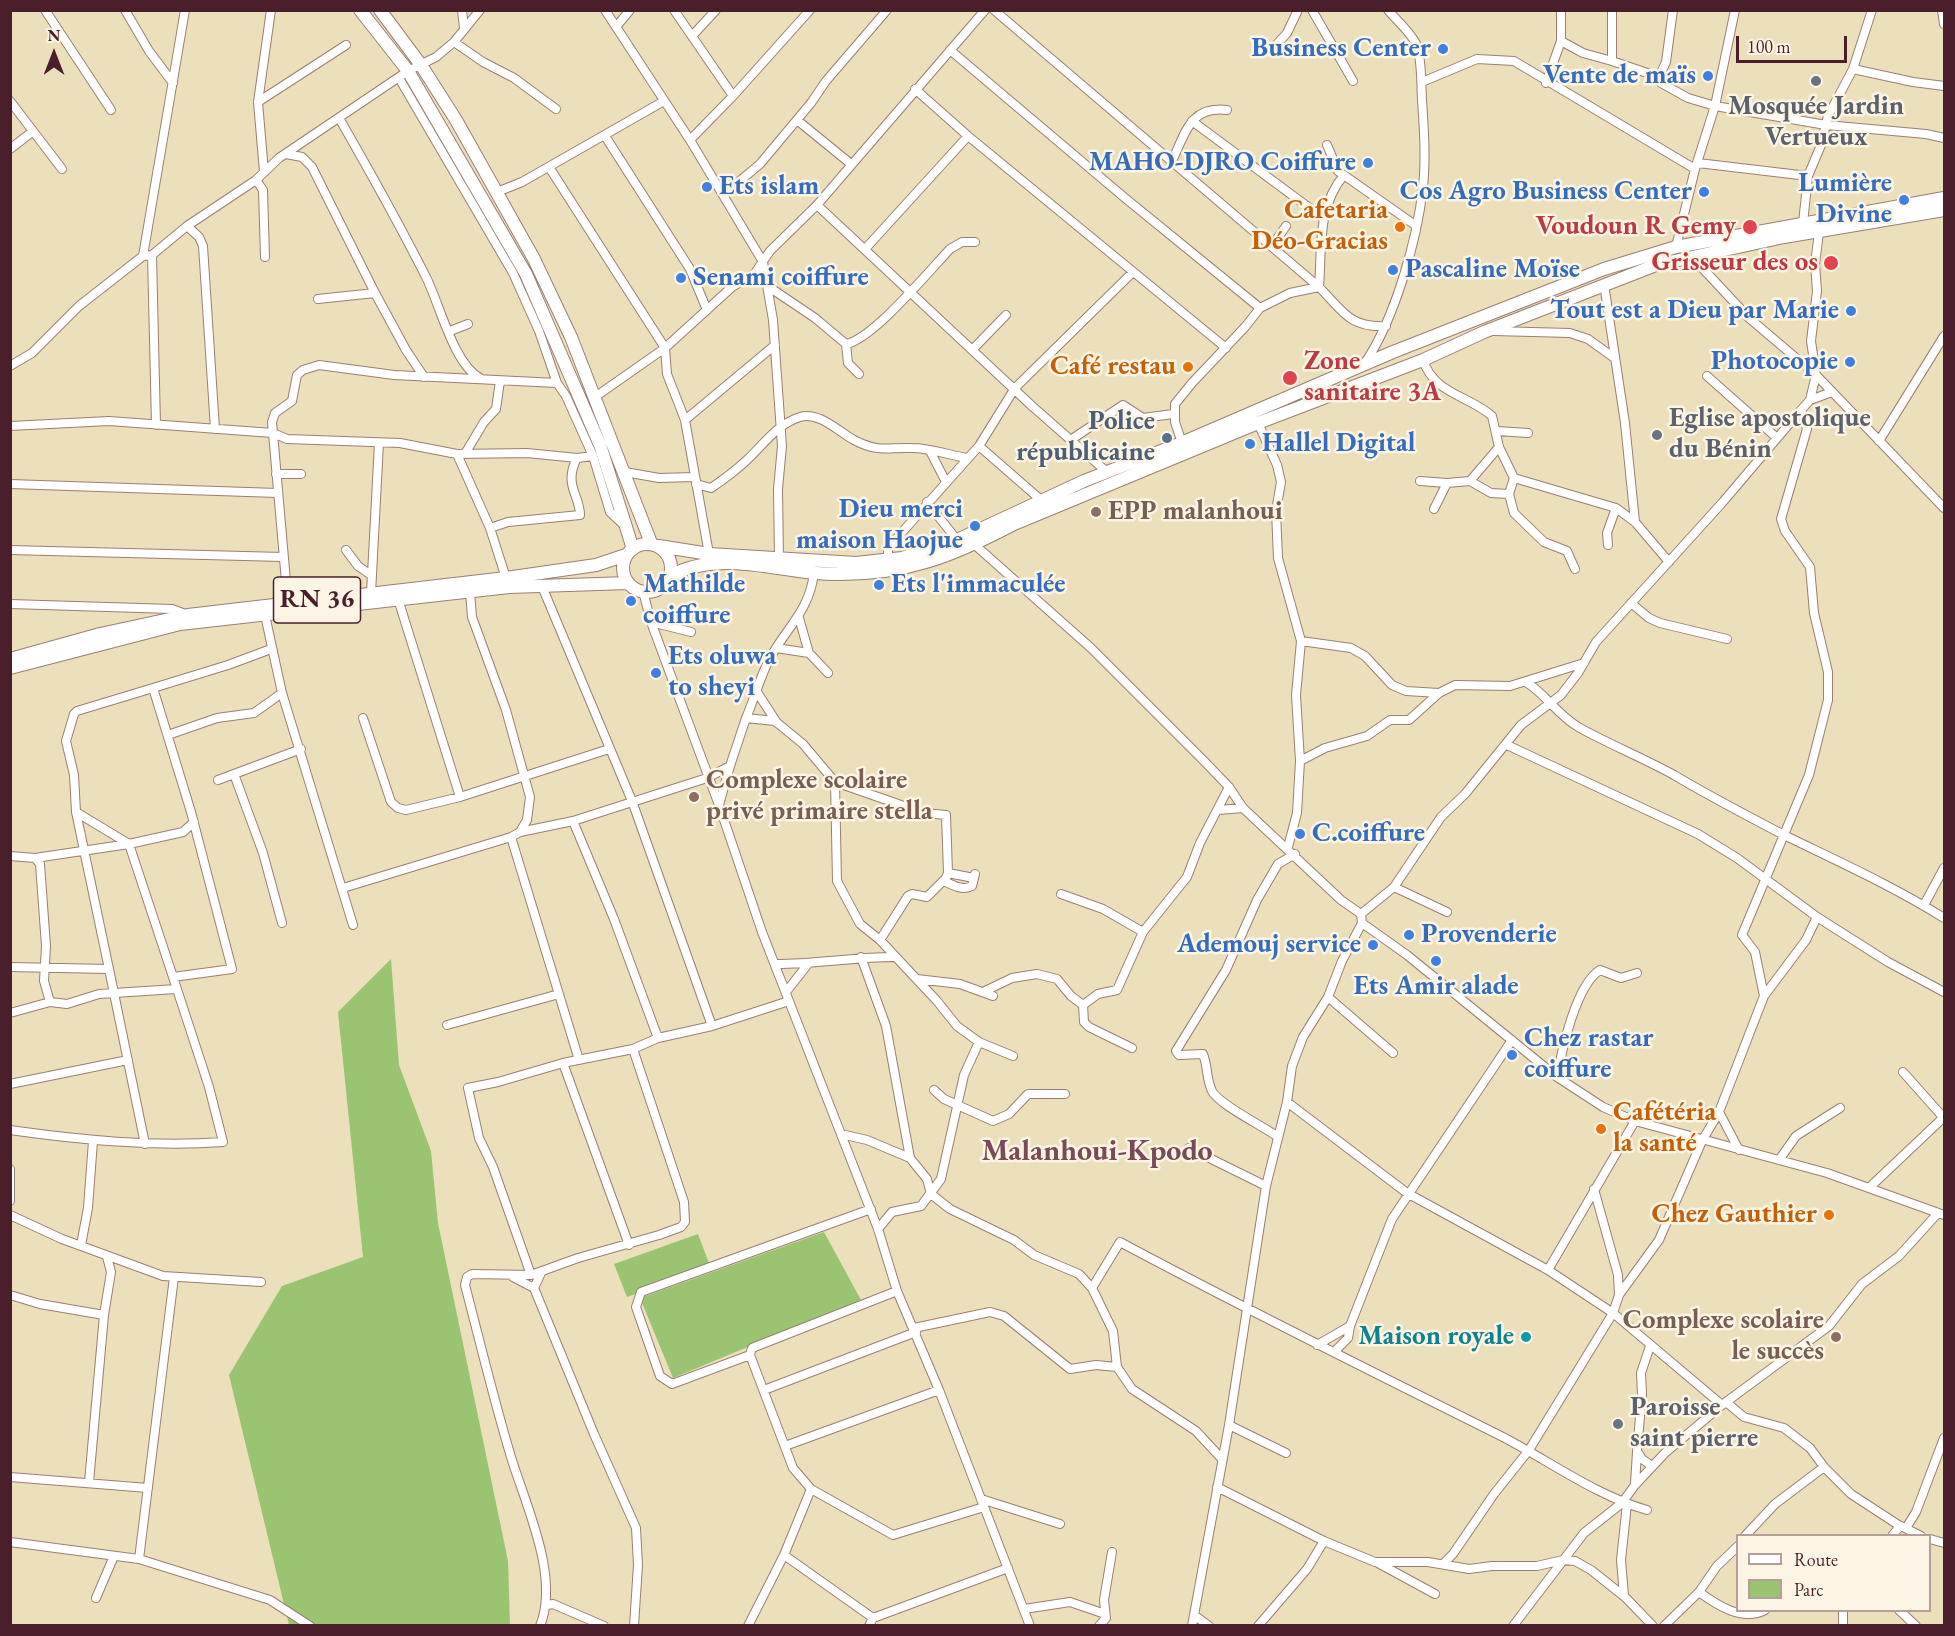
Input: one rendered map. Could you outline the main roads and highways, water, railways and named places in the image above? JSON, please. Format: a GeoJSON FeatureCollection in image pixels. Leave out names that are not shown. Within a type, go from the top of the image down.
{"type":"FeatureCollection","features":[{"type":"Feature","properties":{"kind":"main road"},"geometry":{"type":"LineString","coordinates":[[360,10],[404,74],[526,274],[600,445],[627,528],[630,552],[622,568],[628,583]]}},
{"type":"Feature","properties":{"kind":"main road"},"geometry":{"type":"LineString","coordinates":[[380,10],[421,65],[456,120],[539,269],[571,337],[655,545],[669,559],[670,576],[680,570],[710,563],[751,564],[814,573],[892,572],[913,567],[975,545],[1014,524],[1258,423],[1424,360],[1484,332],[1656,265],[1819,232],[1944,210]]}},
{"type":"Feature","properties":{"kind":"main road","name":"RN 36"},"geometry":{"type":"LineString","coordinates":[[10,659],[100,634],[188,615],[506,578],[596,565],[655,545],[709,554],[856,563],[888,561],[957,540],[1041,500],[1362,367],[1393,351],[1553,287],[1676,247],[1944,198]]}},
{"type":"Feature","properties":{"kind":"main road","name":"RN 36"},"geometry":{"type":"LineString","coordinates":[[10,668],[180,624],[541,584],[628,583],[634,589],[643,591],[659,588],[670,576]]}},
{"type":"Feature","properties":{"kind":"place","name":"Business Center"},"geometry":{"type":"Point","coordinates":[1443,49]}},
{"type":"Feature","properties":{"kind":"place","name":"Vente de maïs"},"geometry":{"type":"Point","coordinates":[1708,76]}},
{"type":"Feature","properties":{"kind":"place","name":"Mosquée Jardin Vertueux"},"geometry":{"type":"Point","coordinates":[1816,81]}},
{"type":"Feature","properties":{"kind":"place","name":"MAHO-DJRO Coiffure"},"geometry":{"type":"Point","coordinates":[1368,163]}},
{"type":"Feature","properties":{"kind":"place","name":"Ets islam"},"geometry":{"type":"Point","coordinates":[707,187]}},
{"type":"Feature","properties":{"kind":"place","name":"Cos Agro Business Center"},"geometry":{"type":"Point","coordinates":[1704,192]}},
{"type":"Feature","properties":{"kind":"place","name":"Lumière Divine"},"geometry":{"type":"Point","coordinates":[1904,200]}},
{"type":"Feature","properties":{"kind":"place","name":"Cafetaria Déo-Gracias"},"geometry":{"type":"Point","coordinates":[1400,227]}},
{"type":"Feature","properties":{"kind":"place","name":"Voudoun R Gemy"},"geometry":{"type":"Point","coordinates":[1750,227]}},
{"type":"Feature","properties":{"kind":"place","name":"Grisseur des os"},"geometry":{"type":"Point","coordinates":[1831,263]}},
{"type":"Feature","properties":{"kind":"place","name":"Pascaline Moïse"},"geometry":{"type":"Point","coordinates":[1393,270]}},
{"type":"Feature","properties":{"kind":"place","name":"Senami coiffure"},"geometry":{"type":"Point","coordinates":[681,278]}},
{"type":"Feature","properties":{"kind":"place","name":"Tout est a Dieu par Marie"},"geometry":{"type":"Point","coordinates":[1851,311]}},
{"type":"Feature","properties":{"kind":"place","name":"Photocopie"},"geometry":{"type":"Point","coordinates":[1850,362]}},
{"type":"Feature","properties":{"kind":"place","name":"Café restau"},"geometry":{"type":"Point","coordinates":[1188,367]}},
{"type":"Feature","properties":{"kind":"place","name":"Zone sanitaire 3A"},"geometry":{"type":"Point","coordinates":[1290,378]}},
{"type":"Feature","properties":{"kind":"place","name":"Eglise apostolique du Bénin"},"geometry":{"type":"Point","coordinates":[1657,435]}},
{"type":"Feature","properties":{"kind":"place","name":"Police républicaine"},"geometry":{"type":"Point","coordinates":[1167,438]}},
{"type":"Feature","properties":{"kind":"place","name":"Hallel Digital"},"geometry":{"type":"Point","coordinates":[1250,444]}},
{"type":"Feature","properties":{"kind":"place","name":"EPP malanhoui"},"geometry":{"type":"Point","coordinates":[1096,512]}},
{"type":"Feature","properties":{"kind":"place","name":"Dieu merci maison Haojue"},"geometry":{"type":"Point","coordinates":[975,526]}},
{"type":"Feature","properties":{"kind":"place","name":"Ets l'immaculée"},"geometry":{"type":"Point","coordinates":[879,585]}},
{"type":"Feature","properties":{"kind":"place","name":"Mathilde coiffure"},"geometry":{"type":"Point","coordinates":[631,601]}},
{"type":"Feature","properties":{"kind":"place","name":"Ets oluwa to sheyi"},"geometry":{"type":"Point","coordinates":[656,673]}},
{"type":"Feature","properties":{"kind":"place","name":"Complexe scolaire privé primaire stella"},"geometry":{"type":"Point","coordinates":[694,797]}},
{"type":"Feature","properties":{"kind":"place","name":"C.coiffure"},"geometry":{"type":"Point","coordinates":[1300,834]}},
{"type":"Feature","properties":{"kind":"place","name":"Provenderie"},"geometry":{"type":"Point","coordinates":[1409,935]}},
{"type":"Feature","properties":{"kind":"place","name":"Ademouj service"},"geometry":{"type":"Point","coordinates":[1373,945]}},
{"type":"Feature","properties":{"kind":"place","name":"Ets Amir alade"},"geometry":{"type":"Point","coordinates":[1436,961]}},
{"type":"Feature","properties":{"kind":"place","name":"Chez rastar coiffure"},"geometry":{"type":"Point","coordinates":[1512,1055]}},
{"type":"Feature","properties":{"kind":"place","name":"Cafétéria la santé"},"geometry":{"type":"Point","coordinates":[1601,1129]}},
{"type":"Feature","properties":{"kind":"place","name":"Chez Gauthier"},"geometry":{"type":"Point","coordinates":[1829,1215]}},
{"type":"Feature","properties":{"kind":"place","name":"Maison royale"},"geometry":{"type":"Point","coordinates":[1526,1337]}},
{"type":"Feature","properties":{"kind":"place","name":"Complexe scolaire le succès"},"geometry":{"type":"Point","coordinates":[1836,1337]}},
{"type":"Feature","properties":{"kind":"place","name":"Paroisse saint pierre"},"geometry":{"type":"Point","coordinates":[1618,1424]}},
{"type":"Feature","properties":{"kind":"district","name":"Malanhoui-Kpodo"},"geometry":{"type":"Point","coordinates":[1097,1152]}}]}
